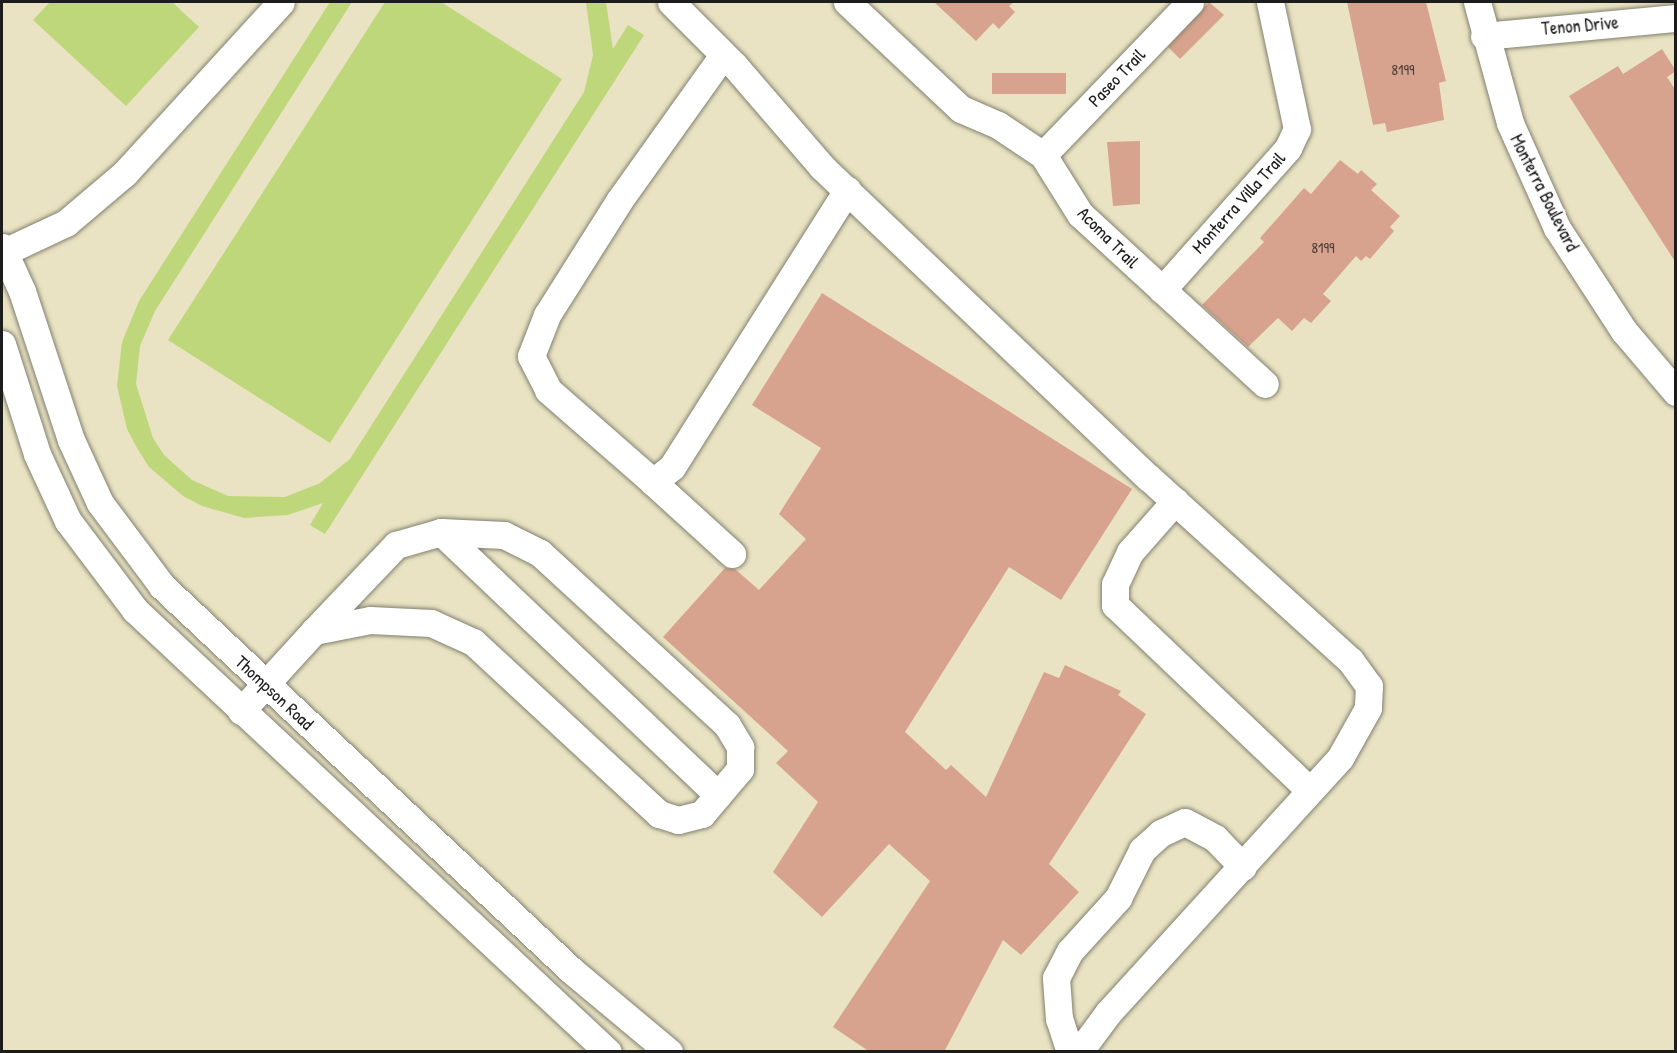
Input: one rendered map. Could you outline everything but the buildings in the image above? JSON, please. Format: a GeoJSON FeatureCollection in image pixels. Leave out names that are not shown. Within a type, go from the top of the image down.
{"type":"FeatureCollection","features":[{"type":"Feature","properties":{"kind":"street"},"geometry":{"type":"LineString","coordinates":[[2,251],[66,223],[125,173],[281,2]]}},
{"type":"Feature","properties":{"kind":"street"},"geometry":{"type":"LineString","coordinates":[[671,2],[847,190],[1175,501],[1350,660],[1369,686],[1368,708],[1340,758],[1243,867],[1107,1013],[1079,1052]]}},
{"type":"Feature","properties":{"kind":"street","name":"Acoma Trail"},"geometry":{"type":"LineString","coordinates":[[847,2],[961,109],[998,126],[1043,155],[1080,214],[1264,384]]}},
{"type":"Feature","properties":{"kind":"street","name":"Paseo Trail"},"geometry":{"type":"LineString","coordinates":[[1043,155],[1190,2]]}},
{"type":"Feature","properties":{"kind":"street","name":"Monterra Villa Trail"},"geometry":{"type":"LineString","coordinates":[[1162,290],[1288,148],[1297,129],[1270,2]]}},
{"type":"Feature","properties":{"kind":"street","name":"Monterra Boulevard"},"geometry":{"type":"LineString","coordinates":[[1477,2],[1484,36],[1510,123],[1557,228],[1624,331],[1676,392]]}},
{"type":"Feature","properties":{"kind":"street","name":"Tenon Drive"},"geometry":{"type":"LineString","coordinates":[[1484,36],[1674,21]]}},
{"type":"Feature","properties":{"kind":"street"},"geometry":{"type":"LineString","coordinates":[[723,55],[619,201],[547,315],[531,356],[548,390],[732,554]]}},
{"type":"Feature","properties":{"kind":"street"},"geometry":{"type":"LineString","coordinates":[[653,482],[672,467],[847,190]]}},
{"type":"Feature","properties":{"kind":"street","name":"Thompson Road"},"geometry":{"type":"LineString","coordinates":[[2,251],[22,291],[71,440],[100,503],[162,586],[266,686],[606,1001],[669,1052]]}},
{"type":"Feature","properties":{"kind":"street","name":"Thompson Road"},"geometry":{"type":"LineString","coordinates":[[2,344],[37,454],[68,521],[135,610],[608,1052]]}},
{"type":"Feature","properties":{"kind":"street"},"geometry":{"type":"LineString","coordinates":[[1175,501],[1130,552],[1114,584],[1115,605],[1310,791]]}},
{"type":"Feature","properties":{"kind":"street"},"geometry":{"type":"LineString","coordinates":[[241,711],[266,686],[314,631],[396,544],[441,532],[504,535],[540,553],[727,725],[740,747],[740,769],[702,814],[678,820],[659,814],[473,642],[431,623],[370,620],[314,631]]}},
{"type":"Feature","properties":{"kind":"street"},"geometry":{"type":"LineString","coordinates":[[441,532],[718,795]]}},
{"type":"Feature","properties":{"kind":"street"},"geometry":{"type":"LineString","coordinates":[[1071,1052],[1059,1019],[1056,978],[1070,951],[1118,898],[1142,850],[1161,833],[1185,822],[1215,838],[1243,867]]}},
{"type":"Feature","properties":{"kind":"street"},"geometry":{"type":"LineString","coordinates":[[582,1028],[606,1001]]}},
{"type":"Feature","properties":{"kind":"green space"},"geometry":{"type":"Polygon","coordinates":[[[50,2],[172,2],[199,27],[126,106],[33,20],[50,2]]]}},
{"type":"Feature","properties":{"kind":"green space"},"geometry":{"type":"Polygon","coordinates":[[[330,2],[352,2],[155,311],[140,346],[136,384],[153,438],[164,455],[192,480],[228,496],[285,497],[320,483],[350,459],[584,92],[593,55],[586,2],[606,2],[613,49],[628,25],[644,35],[325,534],[310,525],[323,503],[288,515],[244,518],[202,506],[183,496],[149,467],[137,448],[127,429],[117,386],[122,342],[139,301],[330,2]]]}},
{"type":"Feature","properties":{"kind":"green space"},"geometry":{"type":"Polygon","coordinates":[[[385,2],[441,2],[562,79],[330,443],[168,340],[385,2]]]}}]}
